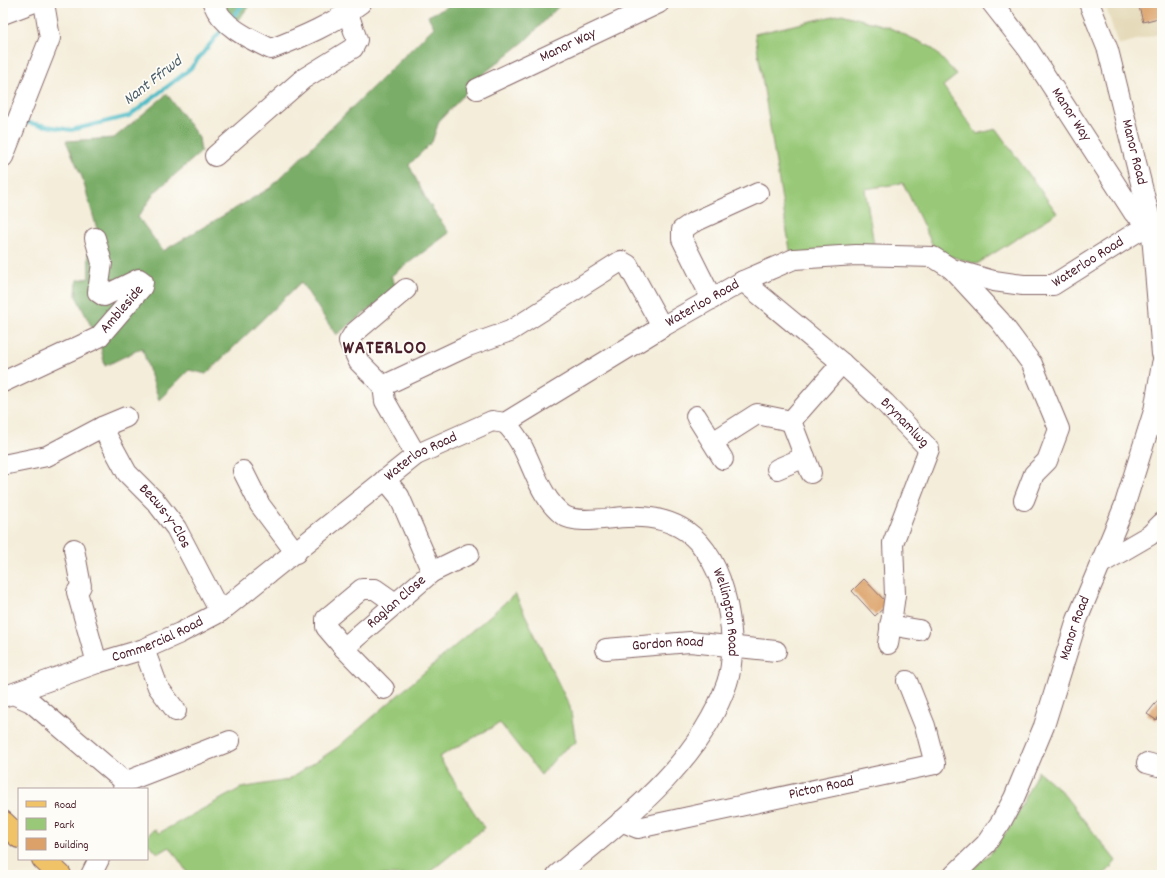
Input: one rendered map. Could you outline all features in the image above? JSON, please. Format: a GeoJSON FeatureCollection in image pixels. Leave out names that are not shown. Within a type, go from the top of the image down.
{"type":"FeatureCollection","features":[{"type":"Feature","properties":{"kind":"main road"},"geometry":{"type":"LineString","coordinates":[[3,822],[18,836]]}},
{"type":"Feature","properties":{"kind":"main road"},"geometry":{"type":"LineString","coordinates":[[44,860],[60,875]]}},
{"type":"Feature","properties":{"kind":"street"},"geometry":{"type":"LineString","coordinates":[[3,14],[32,3]]}},
{"type":"Feature","properties":{"kind":"street"},"geometry":{"type":"LineString","coordinates":[[3,157],[50,38],[44,3]]}},
{"type":"Feature","properties":{"kind":"street","name":"Manor Way"},"geometry":{"type":"LineString","coordinates":[[477,89],[659,3]]}},
{"type":"Feature","properties":{"kind":"street","name":"Manor Way"},"geometry":{"type":"LineString","coordinates":[[992,3],[1028,49],[1134,214],[1157,223]]}},
{"type":"Feature","properties":{"kind":"street","name":"Manor Road"},"geometry":{"type":"LineString","coordinates":[[1089,3],[1108,50],[1157,223],[1162,354]]}},
{"type":"Feature","properties":{"kind":"street"},"geometry":{"type":"LineString","coordinates":[[215,156],[303,78],[353,48],[357,40],[354,8],[306,36],[271,49],[240,35],[223,16]]}},
{"type":"Feature","properties":{"kind":"street"},"geometry":{"type":"LineString","coordinates":[[712,299],[682,239],[682,230],[692,223],[758,193]]}},
{"type":"Feature","properties":{"kind":"street","name":"Waterloo Road"},"geometry":{"type":"LineString","coordinates":[[296,553],[416,455],[492,421],[505,423],[662,327],[743,281],[794,259],[856,255],[933,257],[952,269],[994,281],[1023,285],[1053,285],[1157,223]]}},
{"type":"Feature","properties":{"kind":"street","name":"Ambleside"},"geometry":{"type":"LineString","coordinates":[[3,382],[99,337],[142,287],[143,282],[139,279],[104,296],[98,292],[102,264],[95,238]]}},
{"type":"Feature","properties":{"kind":"street"},"geometry":{"type":"LineString","coordinates":[[383,386],[468,346],[510,331],[621,261],[628,266],[662,327]]}},
{"type":"Feature","properties":{"kind":"street"},"geometry":{"type":"LineString","coordinates":[[952,269],[1000,321],[1032,364],[1059,429],[1047,461],[1034,474],[1024,500]]}},
{"type":"Feature","properties":{"kind":"street","name":"Brynamlwg"},"geometry":{"type":"LineString","coordinates":[[743,281],[842,363],[885,403],[929,449],[893,543],[894,595],[889,635],[919,630]]}},
{"type":"Feature","properties":{"kind":"street"},"geometry":{"type":"LineString","coordinates":[[406,289],[354,333],[348,341],[359,362],[383,386],[385,401],[416,455]]}},
{"type":"Feature","properties":{"kind":"street"},"geometry":{"type":"LineString","coordinates":[[791,421],[842,363]]}},
{"type":"Feature","properties":{"kind":"street","name":"Manor Road"},"geometry":{"type":"LineString","coordinates":[[954,875],[986,844],[1001,822],[1014,798],[1044,726],[1077,620],[1124,507],[1154,411],[1162,364]]}},
{"type":"Feature","properties":{"kind":"street"},"geometry":{"type":"LineString","coordinates":[[696,416],[718,451],[756,414],[791,421]]}},
{"type":"Feature","properties":{"kind":"street"},"geometry":{"type":"LineString","coordinates":[[3,465],[46,456],[102,427],[126,417]]}},
{"type":"Feature","properties":{"kind":"street"},"geometry":{"type":"LineString","coordinates":[[777,469],[808,465],[791,421]]}},
{"type":"Feature","properties":{"kind":"street","name":"Wellington Road"},"geometry":{"type":"LineString","coordinates":[[505,423],[515,432],[549,503],[565,516],[584,520],[630,517],[660,519],[685,531],[708,553],[723,583],[729,611],[733,645],[728,682],[709,723],[669,777],[621,821],[557,875]]}},
{"type":"Feature","properties":{"kind":"street","name":"Becws-y-Clos"},"geometry":{"type":"LineString","coordinates":[[102,427],[127,473],[156,502],[176,528],[220,612]]}},
{"type":"Feature","properties":{"kind":"street"},"geometry":{"type":"LineString","coordinates":[[243,471],[260,505],[296,553]]}},
{"type":"Feature","properties":{"kind":"street","name":"Raglan Close"},"geometry":{"type":"LineString","coordinates":[[344,648],[432,572],[398,496],[385,479]]}},
{"type":"Feature","properties":{"kind":"street"},"geometry":{"type":"LineString","coordinates":[[1100,564],[1150,535],[1162,523]]}},
{"type":"Feature","properties":{"kind":"street"},"geometry":{"type":"LineString","coordinates":[[74,549],[81,586],[77,592],[97,663]]}},
{"type":"Feature","properties":{"kind":"street","name":"Commercial Road"},"geometry":{"type":"LineString","coordinates":[[8,696],[97,663],[144,649],[180,633],[220,612],[296,553]]}},
{"type":"Feature","properties":{"kind":"street"},"geometry":{"type":"LineString","coordinates":[[432,572],[469,554]]}},
{"type":"Feature","properties":{"kind":"street"},"geometry":{"type":"LineString","coordinates":[[384,689],[344,648],[326,627],[326,619],[362,589],[375,589],[396,603]]}},
{"type":"Feature","properties":{"kind":"street","name":"Gordon Road"},"geometry":{"type":"LineString","coordinates":[[606,649],[690,642],[733,645],[776,651]]}},
{"type":"Feature","properties":{"kind":"street"},"geometry":{"type":"LineString","coordinates":[[144,649],[158,687],[176,711]]}},
{"type":"Feature","properties":{"kind":"street","name":"Picton Road"},"geometry":{"type":"LineString","coordinates":[[621,821],[638,828],[935,764],[925,726],[907,681]]}},
{"type":"Feature","properties":{"kind":"street"},"geometry":{"type":"LineString","coordinates":[[8,696],[31,702],[124,785],[230,741]]}},
{"type":"Feature","properties":{"kind":"street"},"geometry":{"type":"LineString","coordinates":[[91,875],[98,860]]}},
{"type":"Feature","properties":{"kind":"shaded area"},"geometry":{"type":"Polygon","coordinates":[[[1105,3],[1162,3],[1162,33],[1118,45],[1105,3]]]}},
{"type":"Feature","properties":{"kind":"green space"},"geometry":{"type":"Polygon","coordinates":[[[223,3],[251,3],[235,25],[223,3]]]}},
{"type":"Feature","properties":{"kind":"green space"},"geometry":{"type":"Polygon","coordinates":[[[455,3],[562,3],[526,40],[487,71],[439,121],[432,142],[409,165],[426,199],[449,233],[391,276],[397,288],[336,335],[301,282],[206,374],[189,370],[159,400],[142,348],[105,366],[100,344],[76,296],[77,280],[89,278],[88,239],[97,229],[82,177],[66,141],[114,138],[167,94],[199,138],[201,152],[155,192],[138,217],[163,251],[270,188],[434,27],[428,16],[455,3]]]}},
{"type":"Feature","properties":{"kind":"green space"},"geometry":{"type":"Polygon","coordinates":[[[842,14],[888,27],[931,47],[957,75],[943,86],[977,134],[996,129],[1057,213],[977,264],[936,252],[903,183],[865,189],[875,251],[791,256],[755,34],[842,14]]]}},
{"type":"Feature","properties":{"kind":"green space"},"geometry":{"type":"Polygon","coordinates":[[[515,594],[570,707],[576,742],[560,753],[541,775],[500,723],[439,757],[484,828],[426,875],[189,875],[170,847],[158,853],[148,844],[148,835],[154,829],[159,833],[241,788],[288,780],[338,747],[515,594]]]}},
{"type":"Feature","properties":{"kind":"green space"},"geometry":{"type":"Polygon","coordinates":[[[1038,771],[1061,791],[1116,861],[1104,875],[966,875],[990,854],[1013,823],[1038,771]]]}},
{"type":"Feature","properties":{"kind":"building"},"geometry":{"type":"Polygon","coordinates":[[[1138,3],[1159,3],[1162,17],[1143,22],[1138,3]]]}},
{"type":"Feature","properties":{"kind":"building"},"geometry":{"type":"Polygon","coordinates":[[[864,579],[888,604],[875,616],[852,591],[864,579]]]}},
{"type":"Feature","properties":{"kind":"building"},"geometry":{"type":"Polygon","coordinates":[[[1162,695],[1162,713],[1156,720],[1147,714],[1162,695]]]}},
{"type":"Feature","properties":{"kind":"waterway","name":"Nant Ffrwd"},"geometry":{"type":"LineString","coordinates":[[231,19],[244,3]]}},
{"type":"Feature","properties":{"kind":"waterway","name":"Nant Ffrwd"},"geometry":{"type":"LineString","coordinates":[[23,122],[71,130],[129,116],[190,69],[224,27]]}},
{"type":"Feature","properties":{"kind":"waterway","name":"Nant Ffrwd"},"geometry":{"type":"LineString","coordinates":[[3,118],[12,120]]}},
{"type":"Feature","properties":{"kind":"district","name":"WATERLOO"},"geometry":{"type":"Point","coordinates":[385,349]}}]}
